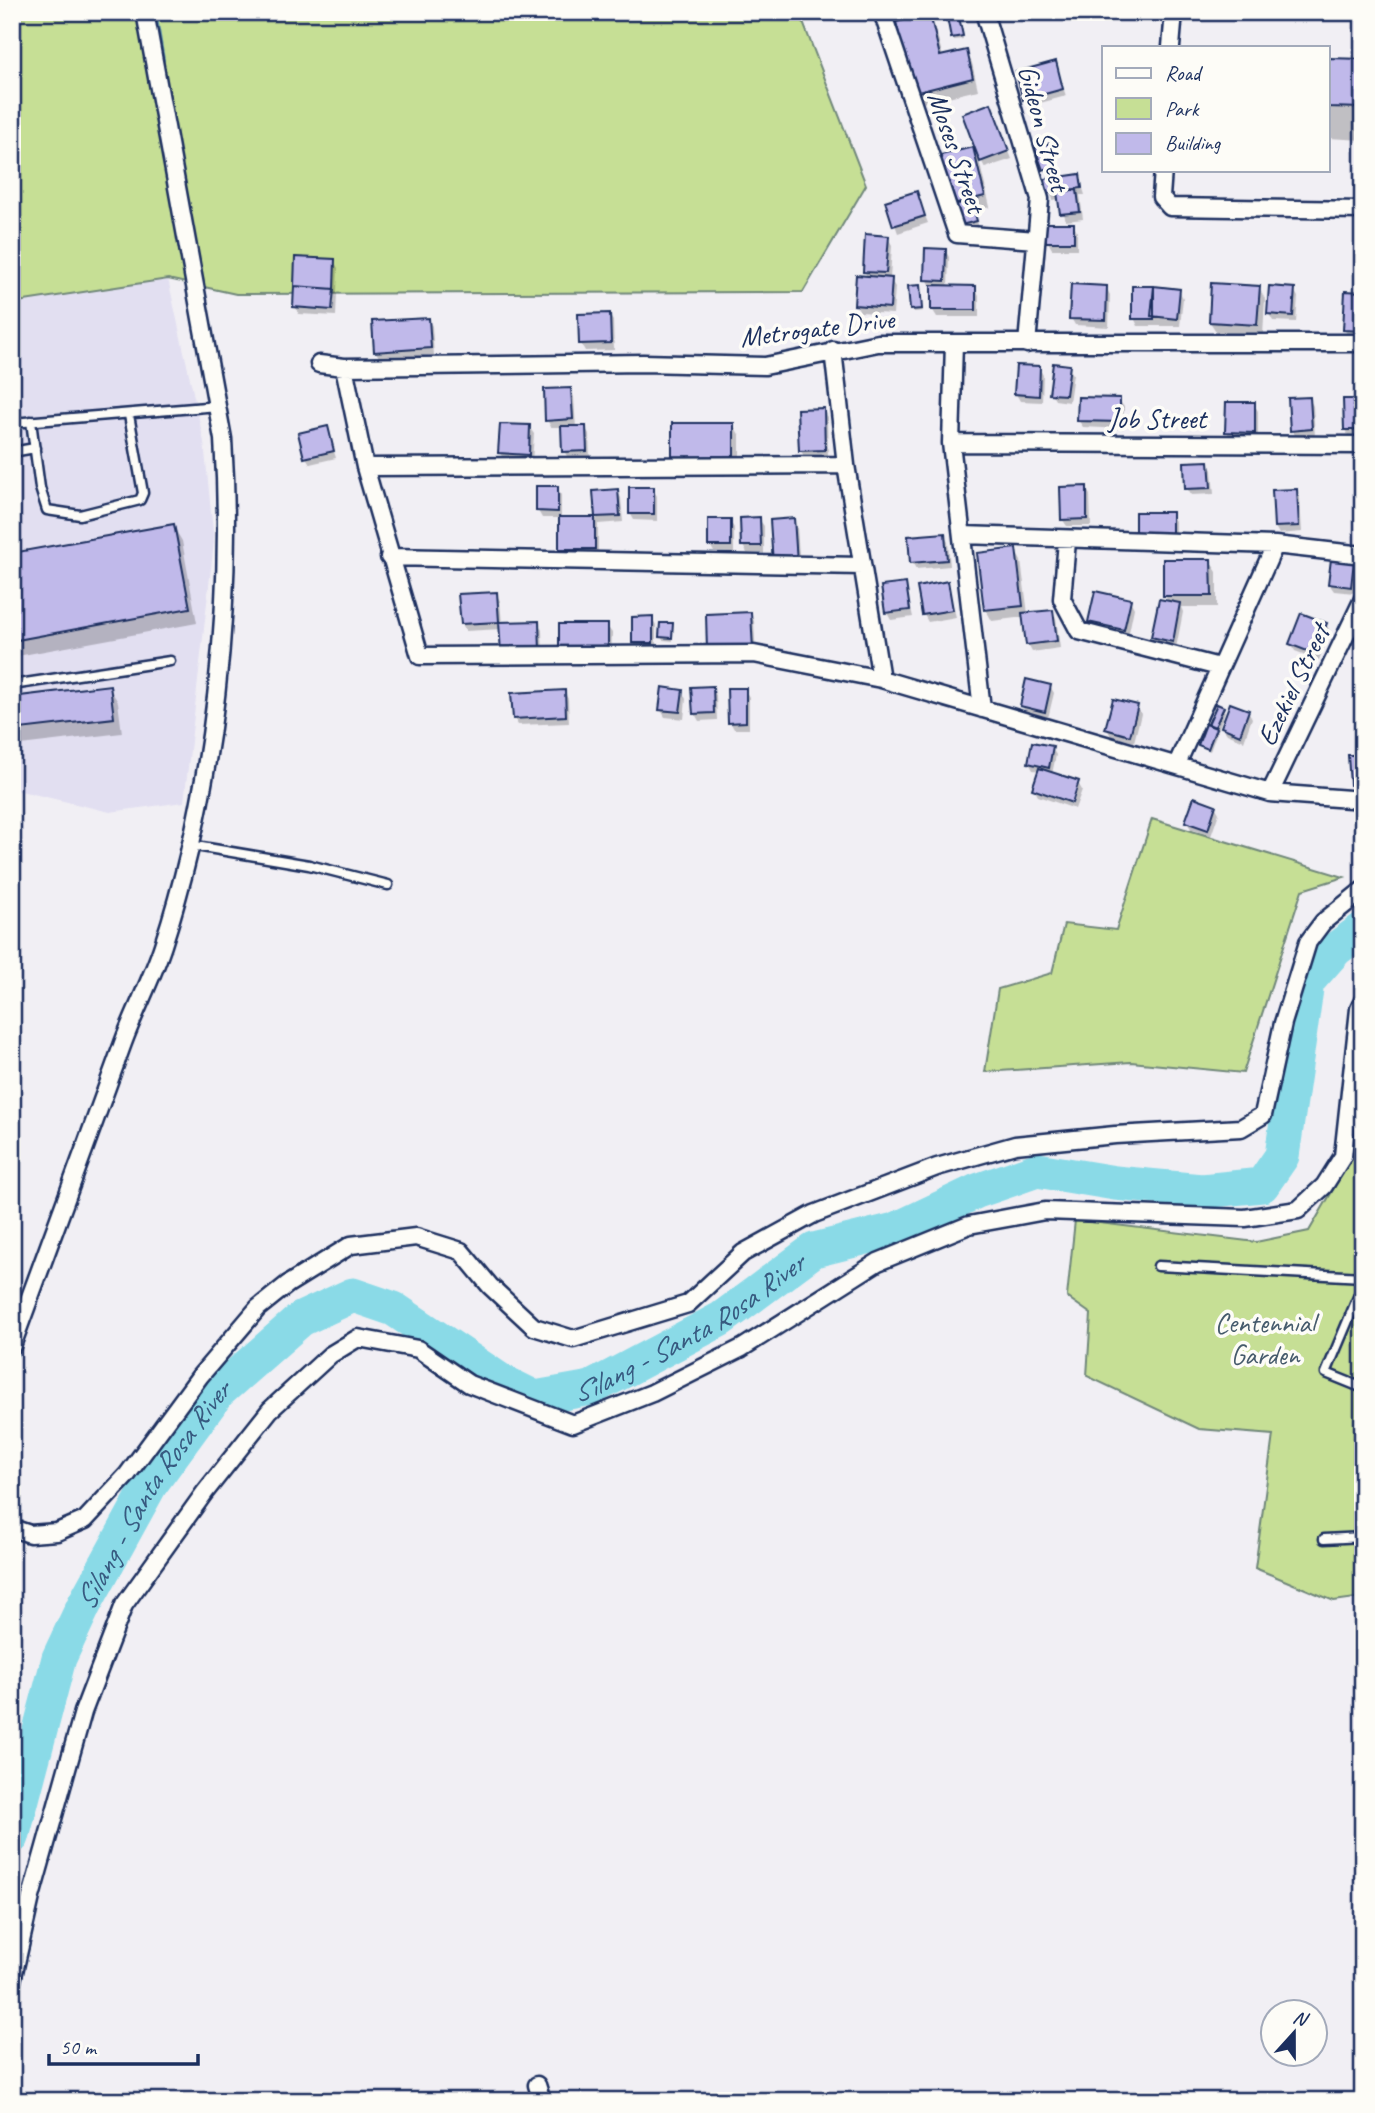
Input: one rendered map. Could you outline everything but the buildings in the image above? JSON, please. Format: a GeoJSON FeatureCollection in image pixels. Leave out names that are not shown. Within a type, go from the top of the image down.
{"type":"FeatureCollection","features":[{"type":"Feature","properties":{"kind":"street"},"geometry":{"type":"LineString","coordinates":[[12,1346],[124,1039],[162,946],[190,845],[204,767],[225,594],[227,507],[218,406],[145,12]]}},
{"type":"Feature","properties":{"kind":"street","name":"Moses Street"},"geometry":{"type":"LineString","coordinates":[[882,12],[957,234],[1036,240]]}},
{"type":"Feature","properties":{"kind":"street","name":"Gideon Street"},"geometry":{"type":"LineString","coordinates":[[984,12],[1040,199],[1027,344]]}},
{"type":"Feature","properties":{"kind":"street"},"geometry":{"type":"LineString","coordinates":[[1171,46],[1174,12]]}},
{"type":"Feature","properties":{"kind":"street"},"geometry":{"type":"LineString","coordinates":[[1163,172],[1161,197],[1170,206],[1363,210]]}},
{"type":"Feature","properties":{"kind":"street","name":"Metrogate Drive"},"geometry":{"type":"LineString","coordinates":[[319,364],[344,367],[643,363],[765,366],[832,350],[878,343],[1363,343]]}},
{"type":"Feature","properties":{"kind":"street"},"geometry":{"type":"LineString","coordinates":[[954,343],[951,443],[982,709]]}},
{"type":"Feature","properties":{"kind":"street"},"geometry":{"type":"LineString","coordinates":[[832,350],[846,465],[881,680]]}},
{"type":"Feature","properties":{"kind":"street"},"geometry":{"type":"LineString","coordinates":[[344,367],[365,467],[389,557],[420,656],[754,653],[881,680],[1270,793],[1363,800]]}},
{"type":"Feature","properties":{"kind":"street","name":"Job Street"},"geometry":{"type":"LineString","coordinates":[[951,443],[1363,445]]}},
{"type":"Feature","properties":{"kind":"street"},"geometry":{"type":"LineString","coordinates":[[365,467],[846,465]]}},
{"type":"Feature","properties":{"kind":"street"},"geometry":{"type":"LineString","coordinates":[[962,535],[1067,541],[1275,545],[1363,555]]}},
{"type":"Feature","properties":{"kind":"street"},"geometry":{"type":"LineString","coordinates":[[1067,541],[1062,599],[1079,631],[1219,667]]}},
{"type":"Feature","properties":{"kind":"street"},"geometry":{"type":"LineString","coordinates":[[1177,764],[1275,545]]}},
{"type":"Feature","properties":{"kind":"street"},"geometry":{"type":"LineString","coordinates":[[389,557],[862,566]]}},
{"type":"Feature","properties":{"kind":"street","name":"Ezekiel Street"},"geometry":{"type":"LineString","coordinates":[[1270,793],[1363,600]]}},
{"type":"Feature","properties":{"kind":"street"},"geometry":{"type":"LineString","coordinates":[[12,1528],[30,1534],[57,1532],[85,1520],[127,1475],[200,1376],[258,1308],[288,1284],[351,1245],[416,1237],[461,1251],[491,1286],[534,1327],[573,1339],[688,1304],[743,1253],[814,1214],[937,1167],[1015,1145],[1115,1135],[1241,1128],[1263,1115],[1283,1023],[1308,942],[1323,922],[1363,890]]}},
{"type":"Feature","properties":{"kind":"street"},"geometry":{"type":"LineString","coordinates":[[12,1981],[31,1897],[83,1712],[124,1605],[205,1492],[270,1410],[330,1354],[358,1338],[418,1349],[468,1384],[573,1424],[652,1393],[731,1353],[878,1262],[969,1225],[1045,1212],[1245,1218],[1298,1210],[1324,1186],[1343,1156],[1359,1009],[1363,1001]]}},
{"type":"Feature","properties":{"kind":"street"},"geometry":{"type":"LineString","coordinates":[[537,2085],[542,2101]]}},
{"type":"Feature","properties":{"kind":"lane"},"geometry":{"type":"LineString","coordinates":[[12,423],[218,406]]}},
{"type":"Feature","properties":{"kind":"lane"},"geometry":{"type":"LineString","coordinates":[[31,421],[47,510],[80,515],[140,500],[144,485],[129,415]]}},
{"type":"Feature","properties":{"kind":"lane"},"geometry":{"type":"LineString","coordinates":[[12,452],[35,448]]}},
{"type":"Feature","properties":{"kind":"lane"},"geometry":{"type":"LineString","coordinates":[[12,685],[170,661]]}},
{"type":"Feature","properties":{"kind":"lane"},"geometry":{"type":"LineString","coordinates":[[190,845],[309,865],[388,885]]}},
{"type":"Feature","properties":{"kind":"lane"},"geometry":{"type":"LineString","coordinates":[[1157,1266],[1363,1278]]}},
{"type":"Feature","properties":{"kind":"lane"},"geometry":{"type":"LineString","coordinates":[[1363,1284],[1326,1373],[1363,1388]]}},
{"type":"Feature","properties":{"kind":"lane"},"geometry":{"type":"LineString","coordinates":[[1324,1539],[1363,1537]]}},
{"type":"Feature","properties":{"kind":"shaded area"},"geometry":{"type":"Polygon","coordinates":[[[168,279],[204,442],[214,542],[184,802],[110,812],[12,789],[12,297],[18,302],[168,279]]]}},
{"type":"Feature","properties":{"kind":"green space"},"geometry":{"type":"Polygon","coordinates":[[[12,12],[799,12],[866,185],[803,292],[236,294],[168,279],[18,302],[12,297],[12,12]]]}},
{"type":"Feature","properties":{"kind":"green space"},"geometry":{"type":"Polygon","coordinates":[[[1152,819],[1344,877],[1302,890],[1243,1073],[1131,1062],[985,1072],[998,989],[1052,973],[1064,924],[1116,930],[1152,819]]]}},
{"type":"Feature","properties":{"kind":"green space","name":"Centennial Garden"},"geometry":{"type":"Polygon","coordinates":[[[1363,1045],[1363,1597],[1334,1601],[1255,1568],[1273,1435],[1199,1429],[1087,1376],[1091,1314],[1067,1297],[1075,1220],[1256,1242],[1309,1231],[1351,1159],[1363,1045]]]}},
{"type":"Feature","properties":{"kind":"waterway"},"geometry":{"type":"LineString","coordinates":[[154,12],[162,60]]}},
{"type":"Feature","properties":{"kind":"waterway","name":"Silang - Santa Rosa River"},"geometry":{"type":"LineString","coordinates":[[12,1837],[59,1658],[84,1605],[150,1485],[218,1392],[301,1319],[353,1295],[394,1309],[501,1381],[535,1398],[591,1388],[721,1319],[814,1250],[895,1230],[977,1191],[1037,1170],[1115,1183],[1202,1191],[1262,1185],[1282,1156],[1307,982],[1336,949],[1363,929]]}},
{"type":"Feature","properties":{"kind":"waterway"},"geometry":{"type":"LineString","coordinates":[[12,1363],[19,1345]]}}]}
